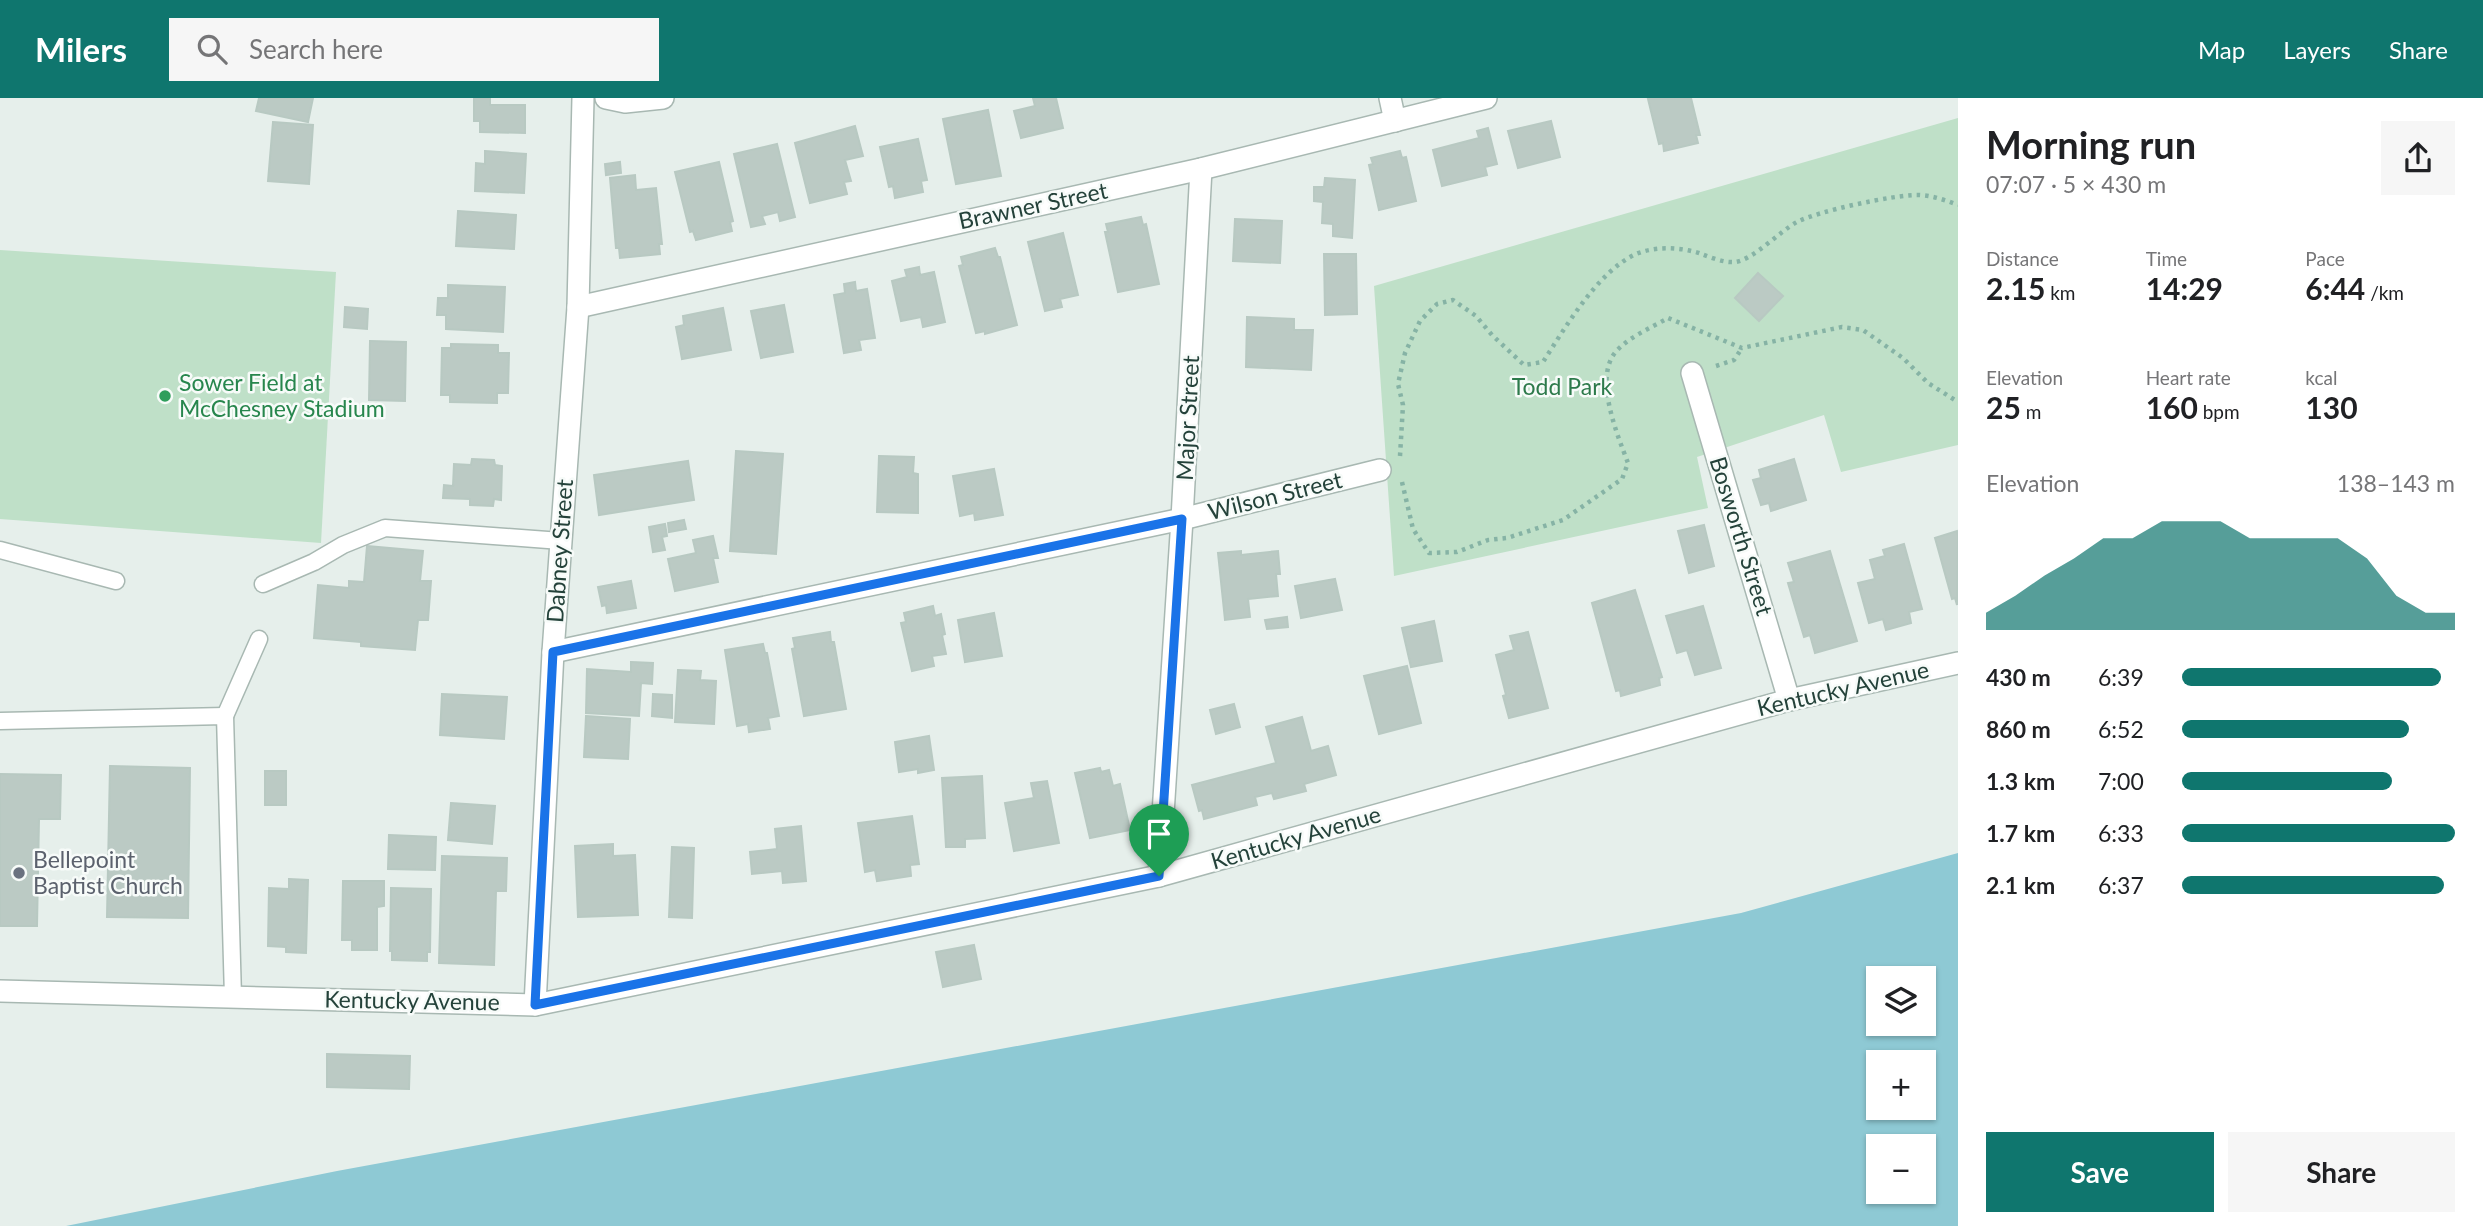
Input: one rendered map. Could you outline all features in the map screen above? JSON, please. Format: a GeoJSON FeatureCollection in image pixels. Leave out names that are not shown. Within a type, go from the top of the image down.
{"type":"FeatureCollection","features":[{"type":"Feature","properties":{"kind":"street","name":"Dabney Street"},"geometry":{"type":"LineString","coordinates":[[535,1005],[553,652],[578,307],[583,98]]}},
{"type":"Feature","properties":{"kind":"street"},"geometry":{"type":"LineString","coordinates":[[606,98],[625,102],[663,98]]}},
{"type":"Feature","properties":{"kind":"street"},"geometry":{"type":"LineString","coordinates":[[1390,98],[1395,121]]}},
{"type":"Feature","properties":{"kind":"street","name":"Brawner Street"},"geometry":{"type":"LineString","coordinates":[[578,307],[1201,169],[1486,98]]}},
{"type":"Feature","properties":{"kind":"street","name":"Major Street"},"geometry":{"type":"LineString","coordinates":[[1159,876],[1201,169]]}},
{"type":"Feature","properties":{"kind":"street","name":"Bosworth Street"},"geometry":{"type":"LineString","coordinates":[[1692,373],[1789,700]]}},
{"type":"Feature","properties":{"kind":"street","name":"Wilson Street"},"geometry":{"type":"LineString","coordinates":[[553,652],[1182,519],[1390,468]]}},
{"type":"Feature","properties":{"kind":"street","name":"Kentucky Avenue"},"geometry":{"type":"LineString","coordinates":[[0,991],[535,1005],[1159,876],[1789,700],[1958,663]]}},
{"type":"Feature","properties":{"kind":"lane"},"geometry":{"type":"LineString","coordinates":[[263,584],[385,528],[561,541]]}},
{"type":"Feature","properties":{"kind":"lane"},"geometry":{"type":"LineString","coordinates":[[0,550],[116,581]]}},
{"type":"Feature","properties":{"kind":"lane"},"geometry":{"type":"LineString","coordinates":[[233,997],[225,716],[259,639]]}},
{"type":"Feature","properties":{"kind":"lane"},"geometry":{"type":"LineString","coordinates":[[0,721],[225,716]]}},
{"type":"Feature","properties":{"kind":"path"},"geometry":{"type":"LineString","coordinates":[[1390,468],[1403,405],[1398,384],[1405,353],[1420,321],[1437,304],[1453,300],[1465,308],[1524,365],[1543,362],[1610,271],[1635,255],[1676,247],[1736,262],[1762,248],[1797,222],[1818,213],[1916,195],[1958,205]]}},
{"type":"Feature","properties":{"kind":"path"},"geometry":{"type":"LineString","coordinates":[[1401,475],[1413,529],[1429,552],[1457,552],[1488,540],[1507,538],[1563,520],[1622,478],[1628,463],[1618,437],[1605,371],[1615,352],[1637,335],[1668,318],[1742,348],[1842,327],[1863,330],[1903,358],[1928,383],[1958,402]]}},
{"type":"Feature","properties":{"kind":"path"},"geometry":{"type":"LineString","coordinates":[[1692,373],[1734,360],[1742,348]]}},
{"type":"Feature","properties":{"kind":"green space","name":"Todd Park"},"geometry":{"type":"Polygon","coordinates":[[[1958,118],[1958,445],[1841,472],[1824,415],[1697,457],[1708,508],[1394,576],[1374,286],[1958,118]]]}},
{"type":"Feature","properties":{"kind":"green space","name":"Sower Field at McChesney Stadium"},"geometry":{"type":"Polygon","coordinates":[[[0,250],[336,272],[321,543],[0,519],[0,250]]]}},
{"type":"Feature","properties":{"kind":"water"},"geometry":{"type":"Polygon","coordinates":[[[1958,853],[1958,1226],[66,1226],[337,1171],[1741,913],[1958,853]]]}},
{"type":"Feature","properties":{"kind":"building"},"geometry":{"type":"Polygon","coordinates":[[[259,98],[313,98],[308,122],[256,111],[259,98]]]}},
{"type":"Feature","properties":{"kind":"building"},"geometry":{"type":"Polygon","coordinates":[[[474,98],[490,98],[490,105],[525,105],[525,133],[480,132],[480,121],[474,121],[474,98]]]}},
{"type":"Feature","properties":{"kind":"building"},"geometry":{"type":"Polygon","coordinates":[[[1033,98],[1056,98],[1063,128],[1021,138],[1014,111],[1035,106],[1033,98]]]}},
{"type":"Feature","properties":{"kind":"building"},"geometry":{"type":"Polygon","coordinates":[[[1691,98],[1700,135],[1696,135],[1698,143],[1664,151],[1663,143],[1659,144],[1648,99],[1691,98]]]}},
{"type":"Feature","properties":{"kind":"building"},"geometry":{"type":"Polygon","coordinates":[[[988,110],[1001,176],[956,184],[943,119],[988,110]]]}},
{"type":"Feature","properties":{"kind":"building"},"geometry":{"type":"Polygon","coordinates":[[[1551,121],[1560,157],[1518,168],[1508,131],[1551,121]]]}},
{"type":"Feature","properties":{"kind":"building"},"geometry":{"type":"Polygon","coordinates":[[[273,122],[313,125],[309,184],[268,181],[273,122]]]}},
{"type":"Feature","properties":{"kind":"building"},"geometry":{"type":"Polygon","coordinates":[[[855,126],[863,156],[845,160],[851,181],[844,182],[847,194],[810,203],[795,143],[855,126]]]}},
{"type":"Feature","properties":{"kind":"building"},"geometry":{"type":"Polygon","coordinates":[[[1488,128],[1497,164],[1485,167],[1487,175],[1442,186],[1433,150],[1479,138],[1477,131],[1488,128]]]}},
{"type":"Feature","properties":{"kind":"building"},"geometry":{"type":"Polygon","coordinates":[[[918,139],[927,180],[921,181],[923,192],[895,198],[893,186],[889,187],[880,147],[918,139]]]}},
{"type":"Feature","properties":{"kind":"building"},"geometry":{"type":"Polygon","coordinates":[[[777,144],[795,217],[780,221],[778,212],[762,216],[765,224],[751,227],[734,154],[777,144]]]}},
{"type":"Feature","properties":{"kind":"building"},"geometry":{"type":"Polygon","coordinates":[[[485,151],[526,154],[524,193],[475,191],[476,163],[485,164],[485,151]]]}},
{"type":"Feature","properties":{"kind":"building"},"geometry":{"type":"Polygon","coordinates":[[[1400,151],[1402,158],[1406,157],[1416,201],[1379,210],[1369,165],[1373,164],[1371,158],[1400,151]]]}},
{"type":"Feature","properties":{"kind":"building"},"geometry":{"type":"Polygon","coordinates":[[[620,162],[621,173],[606,175],[605,164],[620,162]]]}},
{"type":"Feature","properties":{"kind":"building"},"geometry":{"type":"Polygon","coordinates":[[[719,162],[733,221],[730,222],[732,231],[696,240],[693,231],[690,232],[675,172],[719,162]]]}},
{"type":"Feature","properties":{"kind":"building"},"geometry":{"type":"Polygon","coordinates":[[[635,175],[636,190],[656,188],[662,244],[659,244],[660,254],[620,258],[619,248],[616,248],[610,178],[635,175]]]}},
{"type":"Feature","properties":{"kind":"building"},"geometry":{"type":"Polygon","coordinates":[[[1325,178],[1355,180],[1352,238],[1333,236],[1333,224],[1322,223],[1323,202],[1314,201],[1314,187],[1324,187],[1325,178]]]}},
{"type":"Feature","properties":{"kind":"building"},"geometry":{"type":"Polygon","coordinates":[[[458,211],[516,215],[514,249],[456,246],[458,211]]]}},
{"type":"Feature","properties":{"kind":"building"},"geometry":{"type":"Polygon","coordinates":[[[1141,217],[1143,225],[1146,224],[1159,284],[1118,292],[1105,232],[1108,232],[1106,224],[1141,217]]]}},
{"type":"Feature","properties":{"kind":"building"},"geometry":{"type":"Polygon","coordinates":[[[1235,219],[1282,221],[1280,263],[1233,261],[1235,219]]]}},
{"type":"Feature","properties":{"kind":"building"},"geometry":{"type":"Polygon","coordinates":[[[1063,233],[1078,295],[1060,299],[1062,307],[1045,311],[1028,242],[1063,233]]]}},
{"type":"Feature","properties":{"kind":"building"},"geometry":{"type":"Polygon","coordinates":[[[995,248],[1000,257],[1017,325],[985,334],[985,331],[976,333],[959,266],[963,265],[961,257],[995,248]]]}},
{"type":"Feature","properties":{"kind":"building"},"geometry":{"type":"Polygon","coordinates":[[[1324,254],[1356,254],[1357,314],[1325,315],[1324,254]]]}},
{"type":"Feature","properties":{"kind":"building"},"geometry":{"type":"Polygon","coordinates":[[[919,267],[920,275],[934,272],[945,322],[923,327],[921,317],[901,321],[892,281],[907,277],[905,270],[919,267]]]}},
{"type":"Feature","properties":{"kind":"building"},"geometry":{"type":"Polygon","coordinates":[[[1758,273],[1783,296],[1759,321],[1735,298],[1758,273]]]}},
{"type":"Feature","properties":{"kind":"building"},"geometry":{"type":"Polygon","coordinates":[[[855,282],[856,291],[867,289],[875,338],[859,340],[861,350],[844,353],[834,295],[845,293],[844,284],[855,282]]]}},
{"type":"Feature","properties":{"kind":"building"},"geometry":{"type":"Polygon","coordinates":[[[448,285],[505,287],[503,332],[446,329],[446,315],[437,315],[438,298],[448,298],[448,285]]]}},
{"type":"Feature","properties":{"kind":"building"},"geometry":{"type":"Polygon","coordinates":[[[784,305],[793,352],[761,358],[751,311],[784,305]]]}},
{"type":"Feature","properties":{"kind":"building"},"geometry":{"type":"Polygon","coordinates":[[[345,307],[368,309],[367,329],[344,327],[345,307]]]}},
{"type":"Feature","properties":{"kind":"building"},"geometry":{"type":"Polygon","coordinates":[[[723,308],[731,350],[682,359],[676,327],[684,325],[683,316],[723,308]]]}},
{"type":"Feature","properties":{"kind":"building"},"geometry":{"type":"Polygon","coordinates":[[[1247,317],[1294,319],[1294,330],[1313,330],[1311,370],[1246,367],[1247,317]]]}},
{"type":"Feature","properties":{"kind":"building"},"geometry":{"type":"Polygon","coordinates":[[[370,341],[406,342],[405,401],[369,400],[370,341]]]}},
{"type":"Feature","properties":{"kind":"building"},"geometry":{"type":"Polygon","coordinates":[[[451,344],[498,345],[498,353],[509,353],[508,393],[497,393],[497,403],[450,402],[450,395],[441,395],[442,348],[451,348],[451,344]]]}},
{"type":"Feature","properties":{"kind":"building"},"geometry":{"type":"Polygon","coordinates":[[[736,451],[783,454],[776,554],[730,551],[736,451]]]}},
{"type":"Feature","properties":{"kind":"building"},"geometry":{"type":"Polygon","coordinates":[[[879,456],[914,457],[913,473],[918,474],[918,513],[877,512],[879,456]]]}},
{"type":"Feature","properties":{"kind":"building"},"geometry":{"type":"Polygon","coordinates":[[[472,459],[494,460],[495,465],[502,466],[501,500],[494,499],[493,506],[470,505],[470,499],[443,498],[444,485],[453,486],[454,464],[471,465],[472,459]]]}},
{"type":"Feature","properties":{"kind":"building"},"geometry":{"type":"Polygon","coordinates":[[[1794,459],[1806,500],[1771,511],[1769,503],[1761,505],[1753,480],[1761,478],[1759,470],[1794,459]]]}},
{"type":"Feature","properties":{"kind":"building"},"geometry":{"type":"Polygon","coordinates":[[[688,461],[694,500],[599,515],[594,475],[688,461]]]}},
{"type":"Feature","properties":{"kind":"building"},"geometry":{"type":"Polygon","coordinates":[[[994,469],[1003,515],[975,520],[974,513],[960,516],[953,476],[994,469]]]}},
{"type":"Feature","properties":{"kind":"building"},"geometry":{"type":"Polygon","coordinates":[[[684,520],[686,529],[669,532],[668,523],[684,520]]]}},
{"type":"Feature","properties":{"kind":"building"},"geometry":{"type":"Polygon","coordinates":[[[665,524],[667,536],[662,537],[665,550],[653,552],[649,527],[665,524]]]}},
{"type":"Feature","properties":{"kind":"building"},"geometry":{"type":"Polygon","coordinates":[[[1704,525],[1714,566],[1689,573],[1678,531],[1704,525]]]}},
{"type":"Feature","properties":{"kind":"building"},"geometry":{"type":"Polygon","coordinates":[[[1957,531],[1957,605],[1955,598],[1952,599],[1935,538],[1957,531]]]}},
{"type":"Feature","properties":{"kind":"building"},"geometry":{"type":"Polygon","coordinates":[[[713,536],[718,558],[713,558],[718,582],[675,591],[668,559],[696,553],[693,540],[713,536]]]}},
{"type":"Feature","properties":{"kind":"building"},"geometry":{"type":"Polygon","coordinates":[[[1904,544],[1922,609],[1909,612],[1911,623],[1886,630],[1883,619],[1869,623],[1858,583],[1875,579],[1870,560],[1885,556],[1883,550],[1904,544]]]}},
{"type":"Feature","properties":{"kind":"building"},"geometry":{"type":"Polygon","coordinates":[[[367,546],[423,551],[420,581],[431,581],[428,620],[418,620],[415,650],[361,646],[361,642],[314,638],[318,585],[349,588],[349,581],[364,582],[367,546]]]}},
{"type":"Feature","properties":{"kind":"building"},"geometry":{"type":"Polygon","coordinates":[[[1241,551],[1241,555],[1278,551],[1278,596],[1248,599],[1250,617],[1225,620],[1218,553],[1241,551]]]}},
{"type":"Feature","properties":{"kind":"building"},"geometry":{"type":"Polygon","coordinates":[[[1830,551],[1857,641],[1815,653],[1810,635],[1804,637],[1788,583],[1794,582],[1788,563],[1830,551]]]}},
{"type":"Feature","properties":{"kind":"building"},"geometry":{"type":"Polygon","coordinates":[[[1335,579],[1342,610],[1301,618],[1295,586],[1335,579]]]}},
{"type":"Feature","properties":{"kind":"building"},"geometry":{"type":"Polygon","coordinates":[[[631,581],[636,608],[607,613],[606,605],[602,606],[598,587],[631,581]]]}},
{"type":"Feature","properties":{"kind":"building"},"geometry":{"type":"Polygon","coordinates":[[[1635,590],[1662,677],[1659,678],[1660,685],[1621,696],[1620,690],[1616,691],[1592,603],[1635,590]]]}},
{"type":"Feature","properties":{"kind":"building"},"geometry":{"type":"Polygon","coordinates":[[[933,606],[935,616],[941,614],[946,654],[932,656],[934,666],[912,671],[901,623],[906,622],[904,613],[933,606]]]}},
{"type":"Feature","properties":{"kind":"building"},"geometry":{"type":"Polygon","coordinates":[[[1703,606],[1721,668],[1695,675],[1687,650],[1677,653],[1666,616],[1703,606]]]}},
{"type":"Feature","properties":{"kind":"building"},"geometry":{"type":"Polygon","coordinates":[[[994,613],[1002,656],[965,662],[958,620],[994,613]]]}},
{"type":"Feature","properties":{"kind":"building"},"geometry":{"type":"Polygon","coordinates":[[[1287,617],[1288,627],[1267,629],[1265,620],[1287,617]]]}},
{"type":"Feature","properties":{"kind":"building"},"geometry":{"type":"Polygon","coordinates":[[[1434,621],[1442,661],[1411,667],[1402,628],[1434,621]]]}},
{"type":"Feature","properties":{"kind":"building"},"geometry":{"type":"Polygon","coordinates":[[[830,632],[846,709],[804,716],[792,649],[795,648],[793,638],[830,632]]]}},
{"type":"Feature","properties":{"kind":"building"},"geometry":{"type":"Polygon","coordinates":[[[1528,632],[1548,708],[1509,718],[1496,655],[1514,650],[1510,636],[1528,632]]]}},
{"type":"Feature","properties":{"kind":"building"},"geometry":{"type":"Polygon","coordinates":[[[763,644],[779,716],[768,718],[770,729],[749,732],[748,724],[737,726],[725,650],[763,644]]]}},
{"type":"Feature","properties":{"kind":"building"},"geometry":{"type":"Polygon","coordinates":[[[631,662],[653,663],[652,684],[641,683],[639,716],[586,713],[587,669],[631,672],[631,662]]]}},
{"type":"Feature","properties":{"kind":"building"},"geometry":{"type":"Polygon","coordinates":[[[1407,666],[1421,723],[1379,734],[1364,676],[1407,666]]]}},
{"type":"Feature","properties":{"kind":"building"},"geometry":{"type":"Polygon","coordinates":[[[678,670],[701,671],[700,680],[716,681],[714,724],[675,722],[678,670]]]}},
{"type":"Feature","properties":{"kind":"building"},"geometry":{"type":"Polygon","coordinates":[[[442,694],[507,697],[504,739],[440,735],[442,694]]]}},
{"type":"Feature","properties":{"kind":"building"},"geometry":{"type":"Polygon","coordinates":[[[653,694],[672,695],[672,718],[652,716],[653,694]]]}},
{"type":"Feature","properties":{"kind":"building"},"geometry":{"type":"Polygon","coordinates":[[[1234,704],[1240,727],[1216,734],[1210,710],[1234,704]]]}},
{"type":"Feature","properties":{"kind":"building"},"geometry":{"type":"Polygon","coordinates":[[[586,716],[630,719],[628,759],[584,757],[586,716]]]}},
{"type":"Feature","properties":{"kind":"building"},"geometry":{"type":"Polygon","coordinates":[[[1302,717],[1311,751],[1328,746],[1336,775],[1304,784],[1306,791],[1274,799],[1272,793],[1255,797],[1257,805],[1204,819],[1192,785],[1276,763],[1266,727],[1302,717]]]}},
{"type":"Feature","properties":{"kind":"building"},"geometry":{"type":"Polygon","coordinates":[[[929,736],[934,770],[899,772],[895,742],[929,736]]]}},
{"type":"Feature","properties":{"kind":"building"},"geometry":{"type":"Polygon","coordinates":[[[110,766],[190,768],[188,918],[107,917],[110,766]]]}},
{"type":"Feature","properties":{"kind":"building"},"geometry":{"type":"Polygon","coordinates":[[[1100,768],[1101,772],[1109,770],[1113,786],[1120,784],[1130,830],[1090,838],[1075,773],[1100,768]]]}},
{"type":"Feature","properties":{"kind":"building"},"geometry":{"type":"Polygon","coordinates":[[[265,771],[286,771],[286,805],[265,805],[265,771]]]}},
{"type":"Feature","properties":{"kind":"building","name":"Bellepoint Baptist Church"},"geometry":{"type":"Polygon","coordinates":[[[0,774],[61,775],[60,819],[39,819],[37,926],[0,926],[0,774]]]}},
{"type":"Feature","properties":{"kind":"building"},"geometry":{"type":"Polygon","coordinates":[[[982,776],[985,838],[965,839],[965,847],[946,847],[942,778],[982,776]]]}},
{"type":"Feature","properties":{"kind":"building"},"geometry":{"type":"Polygon","coordinates":[[[1047,781],[1059,843],[1014,851],[1005,803],[1034,798],[1031,783],[1047,781]]]}},
{"type":"Feature","properties":{"kind":"building"},"geometry":{"type":"Polygon","coordinates":[[[451,803],[495,806],[492,844],[448,840],[451,803]]]}},
{"type":"Feature","properties":{"kind":"building"},"geometry":{"type":"Polygon","coordinates":[[[912,816],[919,864],[910,865],[911,876],[877,881],[875,870],[865,872],[858,823],[912,816]]]}},
{"type":"Feature","properties":{"kind":"building"},"geometry":{"type":"Polygon","coordinates":[[[801,826],[806,881],[783,883],[782,871],[752,874],[750,852],[777,849],[775,829],[801,826]]]}},
{"type":"Feature","properties":{"kind":"building"},"geometry":{"type":"Polygon","coordinates":[[[389,835],[436,837],[435,870],[388,869],[389,835]]]}},
{"type":"Feature","properties":{"kind":"building"},"geometry":{"type":"Polygon","coordinates":[[[613,844],[613,856],[635,855],[638,915],[578,917],[575,846],[613,844]]]}},
{"type":"Feature","properties":{"kind":"building"},"geometry":{"type":"Polygon","coordinates":[[[672,847],[694,848],[692,918],[669,917],[672,847]]]}},
{"type":"Feature","properties":{"kind":"building"},"geometry":{"type":"Polygon","coordinates":[[[442,856],[507,858],[506,891],[496,891],[494,965],[439,963],[442,856]]]}},
{"type":"Feature","properties":{"kind":"building"},"geometry":{"type":"Polygon","coordinates":[[[289,879],[308,880],[306,953],[286,952],[286,947],[268,946],[269,888],[289,889],[289,879]]]}},
{"type":"Feature","properties":{"kind":"building"},"geometry":{"type":"Polygon","coordinates":[[[343,881],[384,881],[384,906],[377,907],[377,950],[352,950],[352,940],[342,940],[343,881]]]}},
{"type":"Feature","properties":{"kind":"building"},"geometry":{"type":"Polygon","coordinates":[[[391,888],[431,889],[430,952],[427,952],[427,961],[392,960],[391,888]]]}},
{"type":"Feature","properties":{"kind":"building"},"geometry":{"type":"Polygon","coordinates":[[[974,945],[981,979],[943,987],[936,952],[974,945]]]}},
{"type":"Feature","properties":{"kind":"building"},"geometry":{"type":"Polygon","coordinates":[[[327,1054],[410,1056],[409,1089],[327,1087],[327,1054]]]}},
{"type":"Feature","properties":{"kind":"place","name":"Sower Field at McChesney Stadium"},"geometry":{"type":"Point","coordinates":[165,396]}},
{"type":"Feature","properties":{"kind":"place","name":"Bellepoint Baptist Church"},"geometry":{"type":"Point","coordinates":[19,873]}},
{"type":"Feature","properties":{"kind":"route"},"geometry":{"type":"LineString","coordinates":[[1182,519],[1159,876],[535,1005],[553,652],[1182,519]]}}]}
